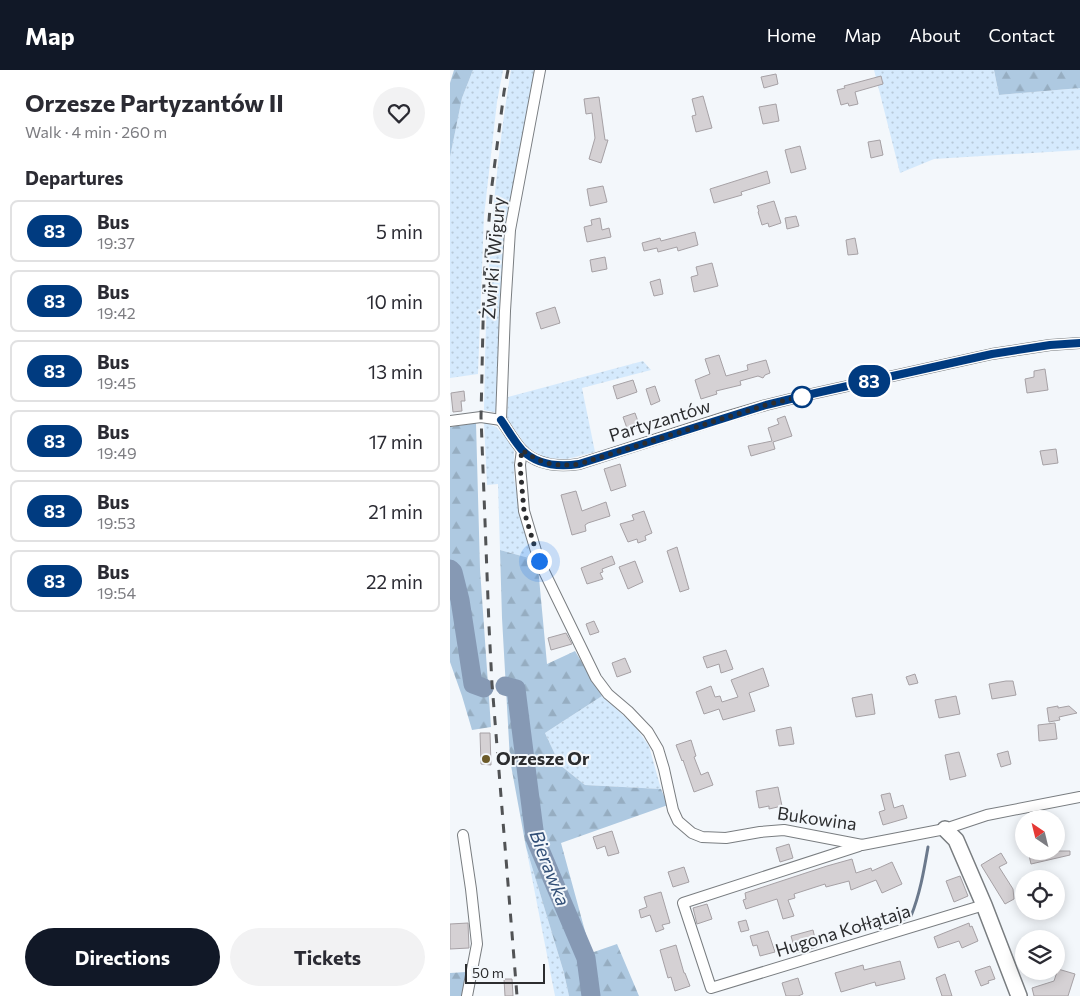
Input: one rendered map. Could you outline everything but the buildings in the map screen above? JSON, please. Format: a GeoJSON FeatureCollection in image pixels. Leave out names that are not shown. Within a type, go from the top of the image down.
{"type":"FeatureCollection","features":[{"type":"Feature","properties":{"kind":"street","name":"Żwirki i Wigury"},"geometry":{"type":"LineString","coordinates":[[501,420],[510,230],[540,70]]}},
{"type":"Feature","properties":{"kind":"street","name":"Partyzantów"},"geometry":{"type":"LineString","coordinates":[[501,420],[522,450],[544,462],[566,466],[579,464],[766,405],[807,395],[992,354],[1050,345],[1080,343]]}},
{"type":"Feature","properties":{"kind":"street"},"geometry":{"type":"LineString","coordinates":[[450,421],[481,417],[501,420]]}},
{"type":"Feature","properties":{"kind":"street","name":"Bukowina"},"geometry":{"type":"LineString","coordinates":[[522,450],[520,465],[524,511],[539,561],[596,678],[608,694],[639,721],[658,749],[673,810],[678,821],[692,833],[702,837],[726,838],[784,830],[862,845],[945,829],[987,815],[1080,797]]}},
{"type":"Feature","properties":{"kind":"street"},"geometry":{"type":"LineString","coordinates":[[945,829],[956,840],[984,905],[1019,996]]}},
{"type":"Feature","properties":{"kind":"street"},"geometry":{"type":"LineString","coordinates":[[463,835],[477,944],[467,996]]}},
{"type":"Feature","properties":{"kind":"street","name":"Hugona Kołłątaja"},"geometry":{"type":"LineString","coordinates":[[862,845],[683,903],[711,988],[984,905]]}},
{"type":"Feature","properties":{"kind":"shaded area"},"geometry":{"type":"Polygon","coordinates":[[[473,70],[503,70],[497,102],[484,216],[478,374],[450,378],[450,157],[462,98],[473,70]]]}},
{"type":"Feature","properties":{"kind":"shaded area"},"geometry":{"type":"Polygon","coordinates":[[[511,70],[535,70],[508,220],[498,413],[484,410],[486,315],[496,186],[511,70]]]}},
{"type":"Feature","properties":{"kind":"shaded area"},"geometry":{"type":"Polygon","coordinates":[[[874,70],[994,70],[999,95],[1080,88],[1080,150],[934,159],[900,173],[874,70]]]}},
{"type":"Feature","properties":{"kind":"shaded area"},"geometry":{"type":"Polygon","coordinates":[[[643,361],[651,370],[582,388],[595,452],[567,459],[546,458],[527,447],[507,418],[508,397],[643,361]]]}},
{"type":"Feature","properties":{"kind":"shaded area"},"geometry":{"type":"Polygon","coordinates":[[[484,422],[496,427],[508,440],[514,451],[514,477],[521,517],[538,567],[529,558],[500,550],[498,484],[487,485],[484,422]]]}},
{"type":"Feature","properties":{"kind":"shaded area"},"geometry":{"type":"Polygon","coordinates":[[[602,696],[634,725],[649,746],[661,789],[585,785],[560,765],[545,733],[602,696]]]}},
{"type":"Feature","properties":{"kind":"shaded area"},"geometry":{"type":"Polygon","coordinates":[[[526,847],[564,973],[569,996],[555,996],[526,847]]]}},
{"type":"Feature","properties":{"kind":"green space"},"geometry":{"type":"Polygon","coordinates":[[[454,70],[473,70],[462,98],[450,157],[450,83],[454,70]]]}},
{"type":"Feature","properties":{"kind":"green space"},"geometry":{"type":"Polygon","coordinates":[[[994,70],[1080,70],[1080,88],[999,95],[994,70]]]}},
{"type":"Feature","properties":{"kind":"green space"},"geometry":{"type":"Polygon","coordinates":[[[476,423],[480,569],[491,727],[472,730],[450,662],[450,427],[476,423]]]}},
{"type":"Feature","properties":{"kind":"green space"},"geometry":{"type":"Polygon","coordinates":[[[500,550],[529,558],[538,567],[547,664],[575,651],[602,696],[545,733],[560,765],[585,785],[661,789],[668,805],[561,843],[591,953],[617,944],[639,996],[569,996],[564,973],[526,847],[510,760],[500,550]]]}},
{"type":"Feature","properties":{"kind":"green space"},"geometry":{"type":"Polygon","coordinates":[[[466,972],[463,996],[450,996],[450,973],[466,972]]]}},
{"type":"Feature","properties":{"kind":"waterway","name":"Bierawka"},"geometry":{"type":"LineString","coordinates":[[450,569],[453,572],[460,600],[473,684],[484,688]]}},
{"type":"Feature","properties":{"kind":"waterway","name":"Bierawka"},"geometry":{"type":"LineString","coordinates":[[505,686],[516,689],[535,838],[586,958],[591,996]]}},
{"type":"Feature","properties":{"kind":"waterway"},"geometry":{"type":"LineString","coordinates":[[904,919],[911,916],[914,908],[928,847]]}},
{"type":"Feature","properties":{"kind":"railway"},"geometry":{"type":"LineString","coordinates":[[508,70],[492,185],[484,279],[481,417],[492,684],[517,996]]}},
{"type":"Feature","properties":{"kind":"bus line","name":"83"},"geometry":{"type":"LineString","coordinates":[[501,420],[522,450],[544,462],[566,466],[579,464],[766,405],[807,395],[992,354],[1050,345],[1080,343]]}},
{"type":"Feature","properties":{"kind":"place","name":"Orzesze Or"},"geometry":{"type":"Point","coordinates":[486,759]}},
{"type":"Feature","properties":{"kind":"route"},"geometry":{"type":"LineString","coordinates":[[539,561],[524,511],[520,465],[522,450],[532,457],[555,465],[579,464],[766,405],[807,395],[802,397]]}}]}
